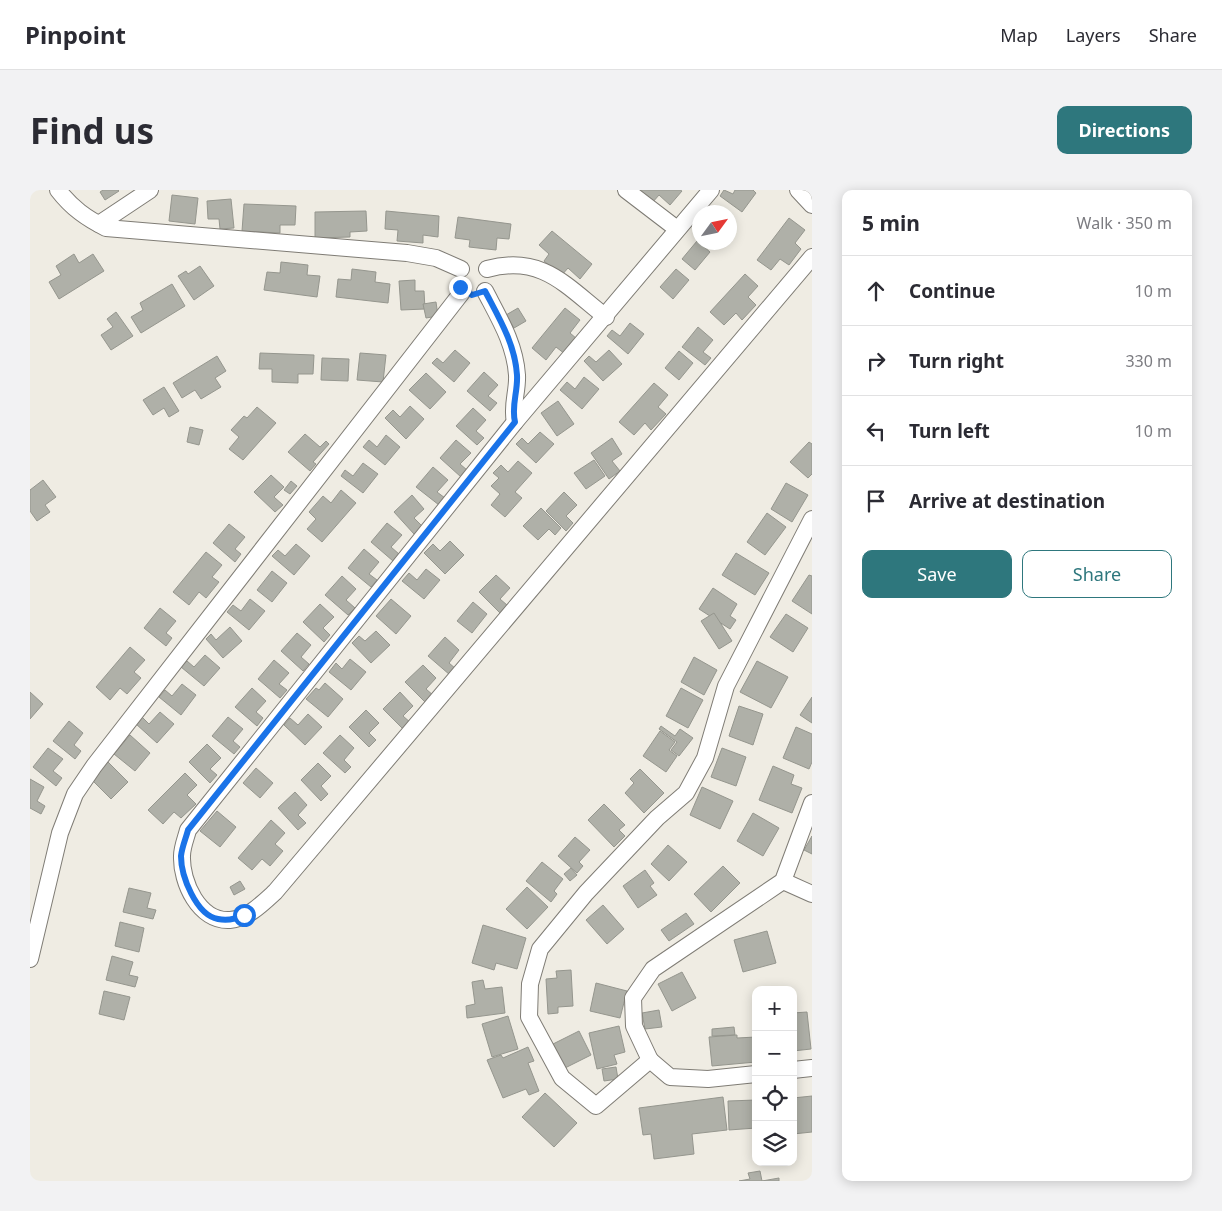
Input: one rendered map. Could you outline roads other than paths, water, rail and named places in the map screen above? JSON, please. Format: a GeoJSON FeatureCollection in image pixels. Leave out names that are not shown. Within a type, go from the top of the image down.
{"type":"FeatureCollection","features":[{"type":"Feature","properties":{"kind":"street"},"geometry":{"type":"LineString","coordinates":[[58,190],[68,203],[84,217],[106,228],[406,253],[436,258],[461,269]]}},
{"type":"Feature","properties":{"kind":"street"},"geometry":{"type":"LineString","coordinates":[[99,224],[150,190]]}},
{"type":"Feature","properties":{"kind":"street"},"geometry":{"type":"LineString","coordinates":[[626,190],[677,229]]}},
{"type":"Feature","properties":{"kind":"street"},"geometry":{"type":"LineString","coordinates":[[711,190],[606,317],[515,422],[188,830],[181,854],[183,874],[196,900],[216,919],[231,920],[244,915],[260,906],[275,892],[812,257]]}},
{"type":"Feature","properties":{"kind":"street"},"geometry":{"type":"LineString","coordinates":[[798,190],[812,205]]}},
{"type":"Feature","properties":{"kind":"street"},"geometry":{"type":"LineString","coordinates":[[487,269],[490,283],[485,291],[472,295],[463,291],[458,278],[461,269],[474,262],[487,269],[514,264],[536,267],[555,277],[606,317]]}},
{"type":"Feature","properties":{"kind":"street"},"geometry":{"type":"LineString","coordinates":[[30,959],[60,833],[75,794],[94,766],[463,291]]}},
{"type":"Feature","properties":{"kind":"street"},"geometry":{"type":"LineString","coordinates":[[485,291],[514,352],[517,379],[513,411],[515,422]]}},
{"type":"Feature","properties":{"kind":"street"},"geometry":{"type":"LineString","coordinates":[[650,1060],[596,1106],[562,1078],[528,1017],[530,984],[540,949],[586,893],[657,818],[686,793],[705,758],[726,686],[812,519]]}},
{"type":"Feature","properties":{"kind":"street"},"geometry":{"type":"LineString","coordinates":[[752,1074],[708,1079],[670,1077],[650,1060],[634,1026],[633,998],[653,969],[783,880],[812,803]]}},
{"type":"Feature","properties":{"kind":"street"},"geometry":{"type":"LineString","coordinates":[[783,880],[812,894]]}},
{"type":"Feature","properties":{"kind":"street"},"geometry":{"type":"LineString","coordinates":[[797,1070],[812,1068]]}}]}
